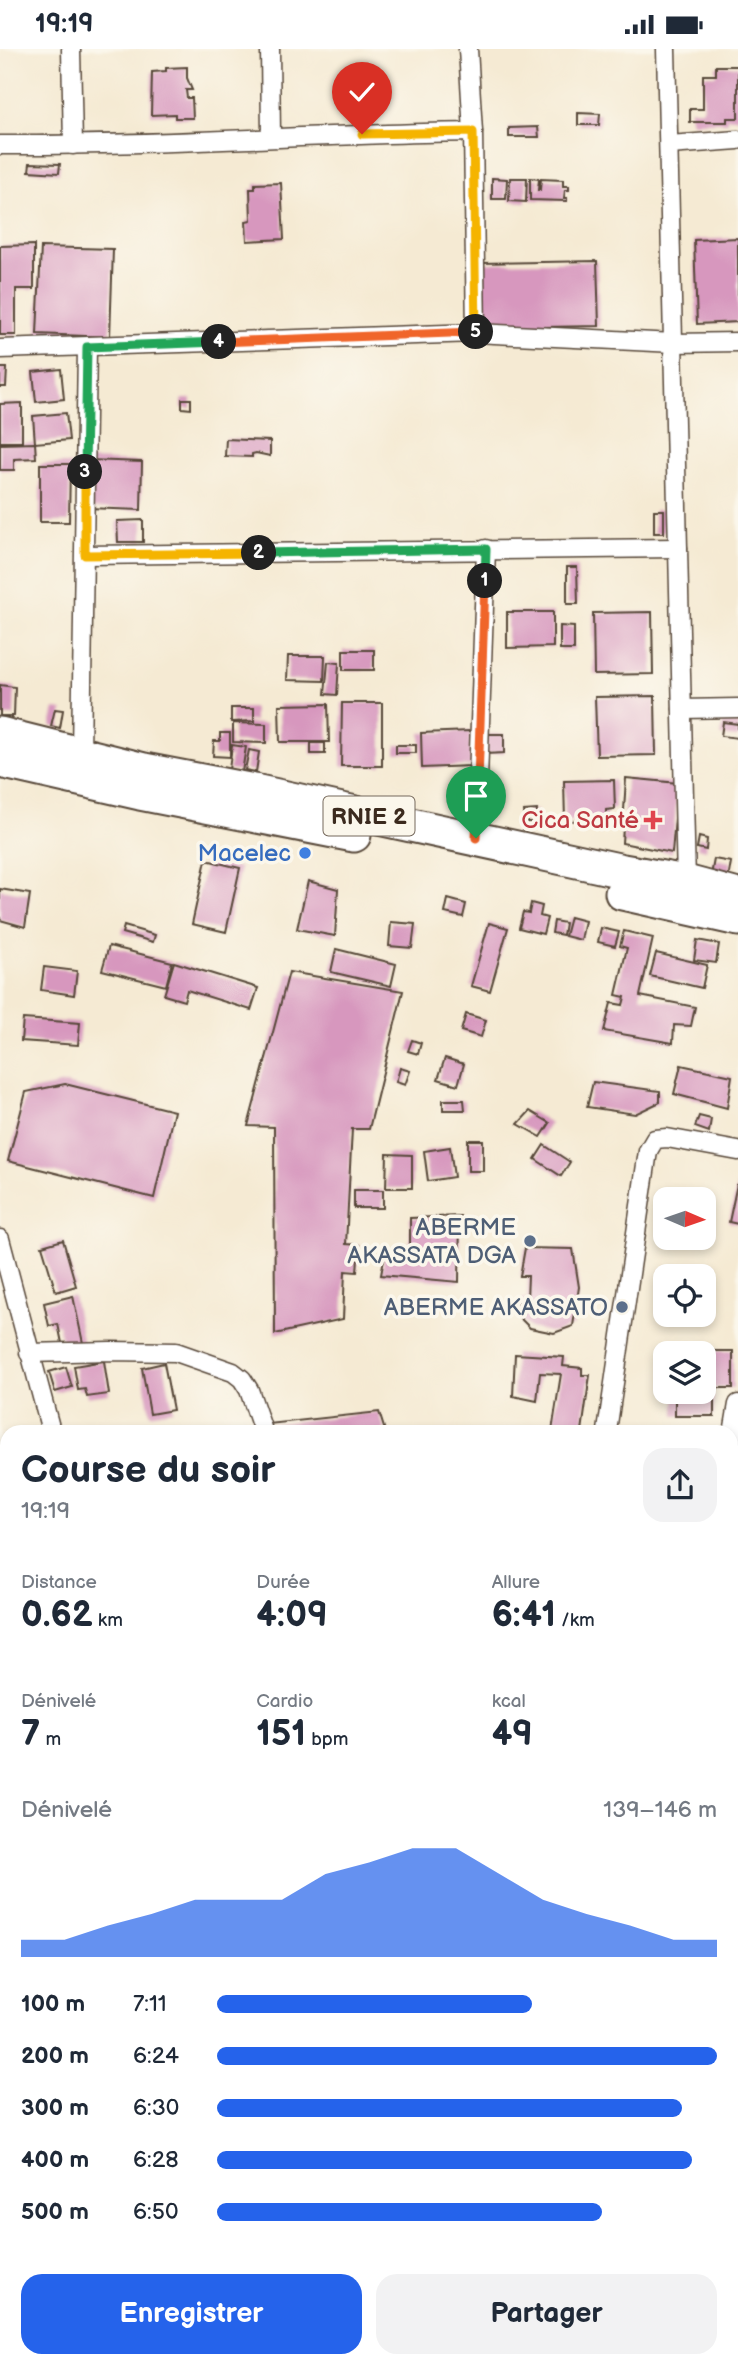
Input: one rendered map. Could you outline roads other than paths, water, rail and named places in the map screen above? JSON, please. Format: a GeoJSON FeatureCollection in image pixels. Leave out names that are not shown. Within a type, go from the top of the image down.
{"type":"FeatureCollection","features":[{"type":"Feature","properties":{"kind":"highway","name":"RNIE 2"},"geometry":{"type":"LineString","coordinates":[[0,734],[144,770],[254,791],[738,895]]}},
{"type":"Feature","properties":{"kind":"highway","name":"RNIE 2"},"geometry":{"type":"LineString","coordinates":[[0,761],[140,793],[409,846],[738,919]]}},
{"type":"Feature","properties":{"kind":"street"},"geometry":{"type":"LineString","coordinates":[[71,49],[73,145]]}},
{"type":"Feature","properties":{"kind":"street"},"geometry":{"type":"LineString","coordinates":[[270,49],[271,137]]}},
{"type":"Feature","properties":{"kind":"street"},"geometry":{"type":"LineString","coordinates":[[468,49],[473,132],[476,333]]}},
{"type":"Feature","properties":{"kind":"street"},"geometry":{"type":"LineString","coordinates":[[666,49],[685,883]]}},
{"type":"Feature","properties":{"kind":"street"},"geometry":{"type":"LineString","coordinates":[[0,145],[473,132]]}},
{"type":"Feature","properties":{"kind":"street"},"geometry":{"type":"LineString","coordinates":[[669,145],[738,140]]}},
{"type":"Feature","properties":{"kind":"street"},"geometry":{"type":"LineString","coordinates":[[0,349],[476,333],[674,343],[738,342]]}},
{"type":"Feature","properties":{"kind":"street"},"geometry":{"type":"LineString","coordinates":[[81,753],[87,347]]}},
{"type":"Feature","properties":{"kind":"street"},"geometry":{"type":"LineString","coordinates":[[85,555],[678,548]]}},
{"type":"Feature","properties":{"kind":"street"},"geometry":{"type":"LineString","coordinates":[[476,838],[486,549]]}},
{"type":"Feature","properties":{"kind":"street"},"geometry":{"type":"LineString","coordinates":[[682,709],[738,708]]}},
{"type":"Feature","properties":{"kind":"street"},"geometry":{"type":"LineString","coordinates":[[608,1425],[648,1151],[655,1139],[667,1138],[738,1151]]}},
{"type":"Feature","properties":{"kind":"street"},"geometry":{"type":"LineString","coordinates":[[0,1239],[2,1260],[49,1425]]}},
{"type":"Feature","properties":{"kind":"street"},"geometry":{"type":"LineString","coordinates":[[29,1353],[176,1352],[233,1373],[242,1379],[249,1390],[261,1425]]}},
{"type":"Feature","properties":{"kind":"street"},"geometry":{"type":"LineString","coordinates":[[734,1425],[738,1404]]}},
{"type":"Feature","properties":{"kind":"place","name":"Cica Santé"},"geometry":{"type":"Point","coordinates":[653,820]}},
{"type":"Feature","properties":{"kind":"place","name":"Macelec"},"geometry":{"type":"Point","coordinates":[305,853]}},
{"type":"Feature","properties":{"kind":"place","name":"ABERME AKASSATA DGA"},"geometry":{"type":"Point","coordinates":[530,1241]}},
{"type":"Feature","properties":{"kind":"place","name":"ABERME AKASSATO"},"geometry":{"type":"Point","coordinates":[622,1307]}}]}
